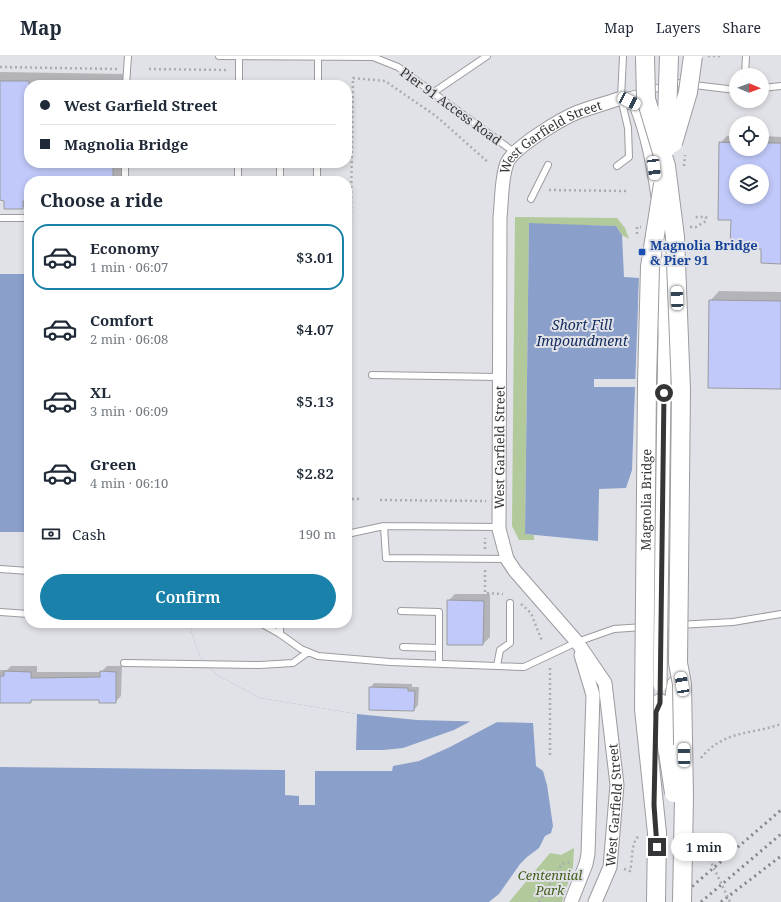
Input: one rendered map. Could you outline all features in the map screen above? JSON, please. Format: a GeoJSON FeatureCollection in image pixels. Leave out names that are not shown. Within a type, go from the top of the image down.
{"type":"FeatureCollection","features":[{"type":"Feature","properties":{"kind":"main road"},"geometry":{"type":"LineString","coordinates":[[645,56],[646,99],[666,166]]}},
{"type":"Feature","properties":{"kind":"main road","name":"Magnolia Bridge"},"geometry":{"type":"LineString","coordinates":[[657,833],[644,709],[647,383],[650,267],[666,166],[669,56]]}},
{"type":"Feature","properties":{"kind":"main road"},"geometry":{"type":"LineString","coordinates":[[666,166],[688,92],[694,56]]}},
{"type":"Feature","properties":{"kind":"main road","name":"Magnolia Bridge"},"geometry":{"type":"LineString","coordinates":[[656,902],[657,833],[678,663],[681,390],[675,237],[666,166]]}},
{"type":"Feature","properties":{"kind":"main road","name":"Magnolia Bridge"},"geometry":{"type":"LineString","coordinates":[[678,663],[682,684],[682,902]]}},
{"type":"Feature","properties":{"kind":"main road"},"geometry":{"type":"LineString","coordinates":[[654,805],[656,712],[660,703]]}},
{"type":"Feature","properties":{"kind":"main road"},"geometry":{"type":"LineString","coordinates":[[660,703],[674,786],[675,835],[683,854]]}},
{"type":"Feature","properties":{"kind":"street","name":"West Garfield Street"},"geometry":{"type":"LineString","coordinates":[[597,897],[610,867],[617,785],[605,683],[577,642],[515,571],[507,559],[499,527],[500,217],[504,174],[507,162],[514,152],[538,135],[577,113],[622,98],[636,105],[652,156],[661,218],[664,393],[660,703]]}},
{"type":"Feature","properties":{"kind":"street","name":"West Garfield Street"},"geometry":{"type":"LineString","coordinates":[[571,902],[586,864],[588,854],[593,695],[577,642]]}},
{"type":"Feature","properties":{"kind":"street"},"geometry":{"type":"LineString","coordinates":[[578,884],[597,897]]}},
{"type":"Feature","properties":{"kind":"lane"},"geometry":{"type":"LineString","coordinates":[[126,80],[128,56]]}},
{"type":"Feature","properties":{"kind":"lane","name":"Pier 91 Access Road"},"geometry":{"type":"LineString","coordinates":[[219,56],[372,57],[398,67],[514,152]]}},
{"type":"Feature","properties":{"kind":"lane"},"geometry":{"type":"LineString","coordinates":[[239,56],[239,80]]}},
{"type":"Feature","properties":{"kind":"lane"},"geometry":{"type":"LineString","coordinates":[[434,92],[487,56]]}},
{"type":"Feature","properties":{"kind":"lane"},"geometry":{"type":"LineString","coordinates":[[617,166],[629,157],[628,128],[622,98],[623,56]]}},
{"type":"Feature","properties":{"kind":"lane"},"geometry":{"type":"LineString","coordinates":[[745,68],[746,56]]}},
{"type":"Feature","properties":{"kind":"lane"},"geometry":{"type":"LineString","coordinates":[[318,57],[318,80]]}},
{"type":"Feature","properties":{"kind":"lane"},"geometry":{"type":"LineString","coordinates":[[622,98],[677,83],[729,89]]}},
{"type":"Feature","properties":{"kind":"lane"},"geometry":{"type":"LineString","coordinates":[[769,87],[781,86]]}},
{"type":"Feature","properties":{"kind":"lane"},"geometry":{"type":"LineString","coordinates":[[531,198],[548,165]]}},
{"type":"Feature","properties":{"kind":"lane"},"geometry":{"type":"LineString","coordinates":[[0,218],[24,218]]}},
{"type":"Feature","properties":{"kind":"lane"},"geometry":{"type":"LineString","coordinates":[[372,375],[499,377]]}},
{"type":"Feature","properties":{"kind":"lane"},"geometry":{"type":"LineString","coordinates":[[352,533],[384,526],[499,527]]}},
{"type":"Feature","properties":{"kind":"lane"},"geometry":{"type":"LineString","coordinates":[[384,526],[386,558],[507,559]]}},
{"type":"Feature","properties":{"kind":"lane"},"geometry":{"type":"LineString","coordinates":[[0,569],[24,571]]}},
{"type":"Feature","properties":{"kind":"lane"},"geometry":{"type":"LineString","coordinates":[[497,666],[500,650],[510,643],[510,603]]}},
{"type":"Feature","properties":{"kind":"lane"},"geometry":{"type":"LineString","coordinates":[[400,611],[439,612],[439,664]]}},
{"type":"Feature","properties":{"kind":"lane"},"geometry":{"type":"LineString","coordinates":[[0,612],[24,614]]}},
{"type":"Feature","properties":{"kind":"lane"},"geometry":{"type":"LineString","coordinates":[[269,628],[308,652],[318,656],[345,660],[524,667],[577,642],[614,629],[733,622],[781,614]]}},
{"type":"Feature","properties":{"kind":"lane"},"geometry":{"type":"LineString","coordinates":[[280,628],[280,634]]}},
{"type":"Feature","properties":{"kind":"lane"},"geometry":{"type":"LineString","coordinates":[[403,647],[439,648]]}},
{"type":"Feature","properties":{"kind":"lane"},"geometry":{"type":"LineString","coordinates":[[124,663],[260,665],[293,663],[308,652]]}},
{"type":"Feature","properties":{"kind":"path"},"geometry":{"type":"LineString","coordinates":[[0,67],[118,69]]}},
{"type":"Feature","properties":{"kind":"path"},"geometry":{"type":"LineString","coordinates":[[149,69],[232,70]]}},
{"type":"Feature","properties":{"kind":"path"},"geometry":{"type":"LineString","coordinates":[[352,143],[353,78],[385,80],[436,116],[489,163]]}},
{"type":"Feature","properties":{"kind":"path"},"geometry":{"type":"LineString","coordinates":[[550,190],[627,191]]}},
{"type":"Feature","properties":{"kind":"path"},"geometry":{"type":"LineString","coordinates":[[352,499],[360,500]]}},
{"type":"Feature","properties":{"kind":"path"},"geometry":{"type":"LineString","coordinates":[[550,668],[550,754]]}},
{"type":"Feature","properties":{"kind":"path"},"geometry":{"type":"LineString","coordinates":[[698,836],[730,902]]}},
{"type":"Feature","properties":{"kind":"path"},"geometry":{"type":"LineString","coordinates":[[539,902],[562,864],[573,862]]}},
{"type":"Feature","properties":{"kind":"green space"},"geometry":{"type":"Polygon","coordinates":[[[515,217],[617,218],[625,228],[629,239],[622,235],[616,226],[529,224],[525,534],[534,535],[534,540],[519,540],[512,526],[515,217]]]}},
{"type":"Feature","properties":{"kind":"green space","name":"Centennial Park"},"geometry":{"type":"Polygon","coordinates":[[[574,848],[573,867],[562,902],[509,902],[550,853],[561,855],[574,848]]]}},
{"type":"Feature","properties":{"kind":"water","name":"Short Fill Impoundment"},"geometry":{"type":"Polygon","coordinates":[[[529,223],[616,226],[622,235],[624,277],[639,278],[632,470],[626,488],[599,489],[598,541],[525,534],[529,223]]]}},
{"type":"Feature","properties":{"kind":"water"},"geometry":{"type":"Polygon","coordinates":[[[0,274],[24,274],[24,628],[191,628],[191,631],[200,657],[217,675],[260,698],[357,714],[417,720],[533,723],[536,766],[543,771],[547,785],[553,826],[551,833],[545,836],[539,848],[520,864],[499,894],[489,902],[0,902],[0,274]]]}},
{"type":"Feature","properties":{"kind":"pier"},"geometry":{"type":"Polygon","coordinates":[[[639,276],[641,278],[637,390],[637,387],[594,387],[594,379],[637,379],[639,276]]]}},
{"type":"Feature","properties":{"kind":"pier"},"geometry":{"type":"Polygon","coordinates":[[[0,532],[24,532],[24,628],[191,628],[191,631],[200,657],[217,675],[260,698],[357,714],[356,750],[403,748],[454,730],[473,720],[499,721],[450,747],[419,761],[393,766],[392,771],[315,771],[315,805],[299,805],[299,796],[285,795],[285,770],[0,767],[0,532]]]}},
{"type":"Feature","properties":{"kind":"building"},"geometry":{"type":"Polygon","coordinates":[[[0,81],[24,81],[24,168],[113,168],[113,176],[24,176],[23,209],[4,209],[4,201],[0,200],[0,81]]]}},
{"type":"Feature","properties":{"kind":"building"},"geometry":{"type":"Polygon","coordinates":[[[719,142],[729,143],[729,156],[769,156],[769,143],[781,143],[781,264],[761,263],[761,249],[730,248],[731,220],[718,220],[719,142]]]}},
{"type":"Feature","properties":{"kind":"building"},"geometry":{"type":"Polygon","coordinates":[[[709,300],[781,301],[781,389],[708,388],[709,300]]]}},
{"type":"Feature","properties":{"kind":"building"},"geometry":{"type":"Polygon","coordinates":[[[447,600],[484,601],[483,645],[447,645],[447,600]]]}},
{"type":"Feature","properties":{"kind":"building"},"geometry":{"type":"Polygon","coordinates":[[[4,671],[31,672],[31,678],[100,677],[100,671],[116,672],[116,703],[99,703],[99,700],[31,700],[31,703],[0,703],[0,676],[4,676],[4,671]]]}},
{"type":"Feature","properties":{"kind":"building"},"geometry":{"type":"Polygon","coordinates":[[[369,687],[408,688],[408,691],[415,691],[414,711],[369,710],[369,687]]]}},
{"type":"Feature","properties":{"kind":"railway"},"geometry":{"type":"LineString","coordinates":[[674,902],[781,810]]}},
{"type":"Feature","properties":{"kind":"railway"},"geometry":{"type":"LineString","coordinates":[[701,902],[781,834]]}},
{"type":"Feature","properties":{"kind":"railway"},"geometry":{"type":"LineString","coordinates":[[721,902],[781,856]]}},
{"type":"Feature","properties":{"kind":"place","name":"Magnolia Bridge & Pier 91"},"geometry":{"type":"Point","coordinates":[642,252]}},
{"type":"Feature","properties":{"kind":"route"},"geometry":{"type":"LineString","coordinates":[[657,847],[654,805],[656,712],[660,703],[664,393]]}}]}
